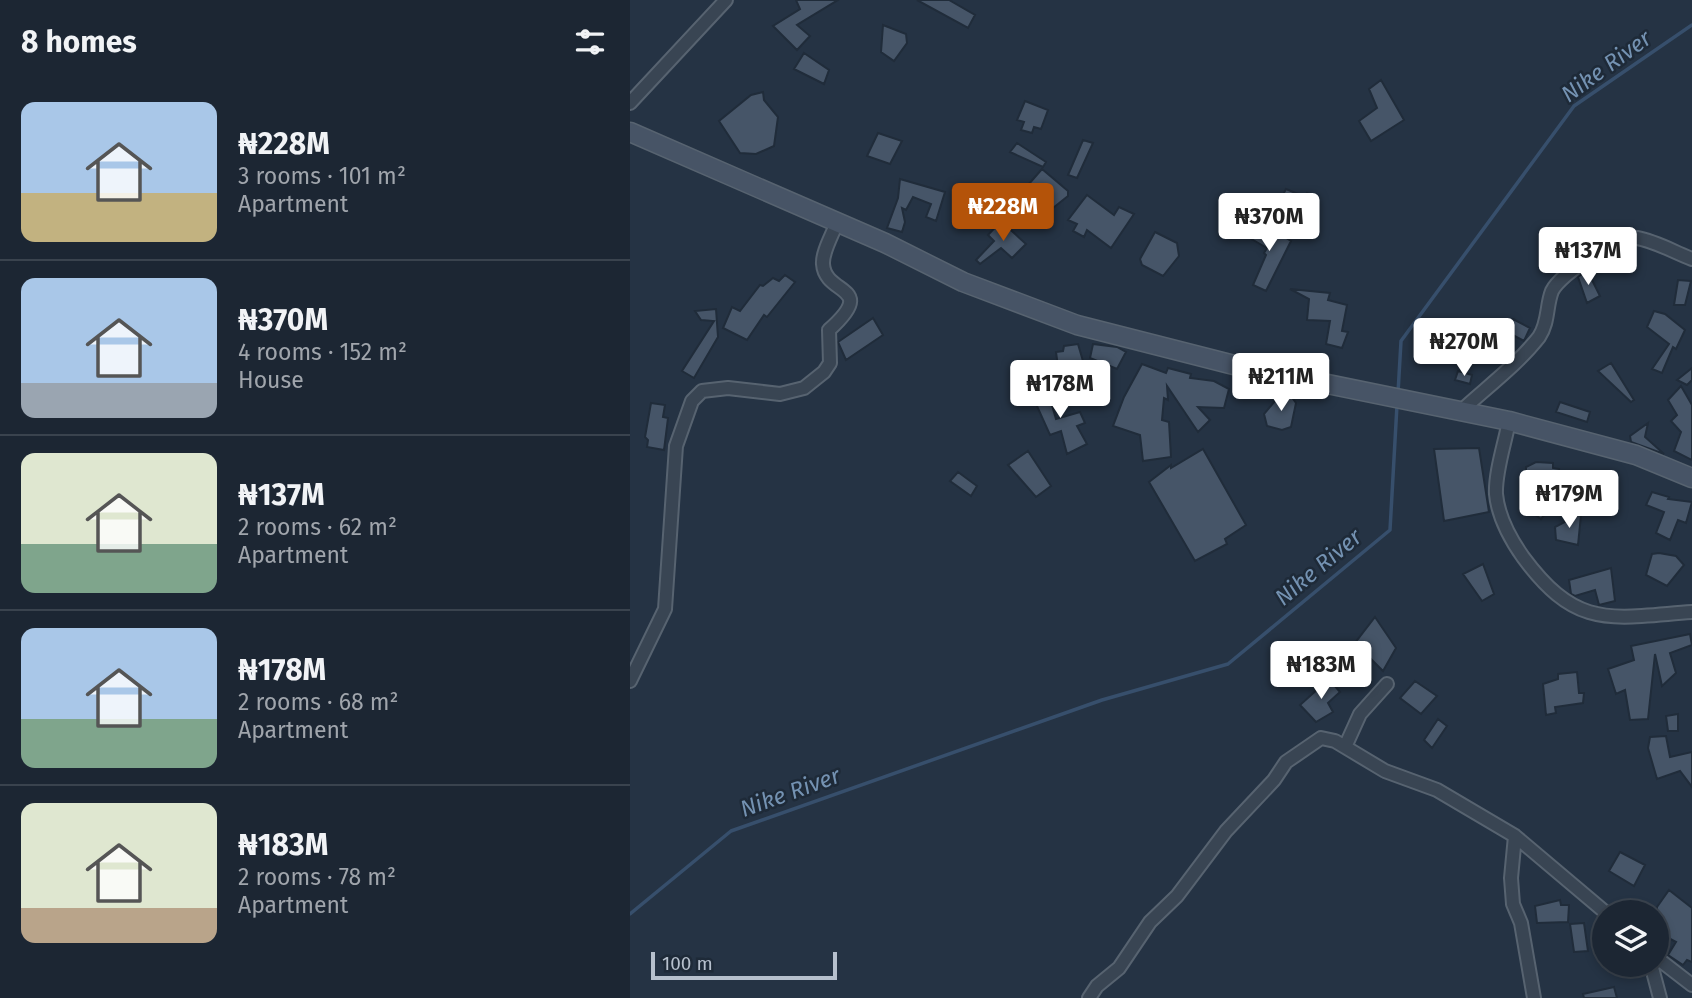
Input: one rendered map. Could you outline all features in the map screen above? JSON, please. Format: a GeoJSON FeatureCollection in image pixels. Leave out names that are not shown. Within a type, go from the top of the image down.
{"type":"FeatureCollection","features":[{"type":"Feature","properties":{"kind":"street"},"geometry":{"type":"LineString","coordinates":[[630,103],[726,0]]}},
{"type":"Feature","properties":{"kind":"street"},"geometry":{"type":"LineString","coordinates":[[630,132],[837,222],[962,282],[1077,325],[1234,365],[1509,421],[1636,455],[1692,478]]}},
{"type":"Feature","properties":{"kind":"street"},"geometry":{"type":"LineString","coordinates":[[630,681],[665,609],[676,446],[692,401],[702,391],[729,388],[780,394],[804,388],[824,372],[830,363],[829,330],[847,314],[850,304],[849,295],[824,269],[823,261],[837,222]]}},
{"type":"Feature","properties":{"kind":"street"},"geometry":{"type":"LineString","coordinates":[[1452,409],[1524,355],[1544,327],[1552,292],[1590,257],[1625,238],[1636,238],[1692,259]]}},
{"type":"Feature","properties":{"kind":"street"},"geometry":{"type":"LineString","coordinates":[[1509,421],[1496,494],[1510,539],[1543,583],[1569,606],[1598,616],[1692,612]]}},
{"type":"Feature","properties":{"kind":"street"},"geometry":{"type":"LineString","coordinates":[[1345,747],[1360,714],[1387,684]]}},
{"type":"Feature","properties":{"kind":"street"},"geometry":{"type":"LineString","coordinates":[[1089,998],[1119,968],[1150,922],[1177,896],[1226,831],[1274,780],[1286,762],[1321,738],[1345,747],[1385,771],[1437,790],[1515,836],[1592,901]]}},
{"type":"Feature","properties":{"kind":"street"},"geometry":{"type":"LineString","coordinates":[[1515,836],[1511,878],[1513,904],[1521,923],[1534,998]]}},
{"type":"Feature","properties":{"kind":"street"},"geometry":{"type":"LineString","coordinates":[[1669,967],[1692,985]]}},
{"type":"Feature","properties":{"kind":"street"},"geometry":{"type":"LineString","coordinates":[[1654,977],[1660,998]]}},
{"type":"Feature","properties":{"kind":"building"},"geometry":{"type":"Polygon","coordinates":[[[796,0],[838,0],[797,25],[810,36],[797,50],[773,26],[800,9],[796,0]]]}},
{"type":"Feature","properties":{"kind":"building"},"geometry":{"type":"Polygon","coordinates":[[[917,0],[949,0],[975,15],[968,28],[917,0]]]}},
{"type":"Feature","properties":{"kind":"building"},"geometry":{"type":"Polygon","coordinates":[[[883,25],[906,34],[907,43],[894,61],[881,52],[883,25]]]}},
{"type":"Feature","properties":{"kind":"building"},"geometry":{"type":"Polygon","coordinates":[[[804,53],[829,70],[824,84],[794,69],[804,53]]]}},
{"type":"Feature","properties":{"kind":"building"},"geometry":{"type":"Polygon","coordinates":[[[1381,80],[1404,120],[1371,141],[1359,121],[1377,108],[1369,89],[1381,80]]]}},
{"type":"Feature","properties":{"kind":"building"},"geometry":{"type":"Polygon","coordinates":[[[763,92],[764,100],[778,117],[774,146],[756,154],[740,153],[719,121],[751,95],[763,92]]]}},
{"type":"Feature","properties":{"kind":"building"},"geometry":{"type":"Polygon","coordinates":[[[1025,101],[1048,110],[1041,129],[1034,127],[1032,133],[1021,130],[1024,122],[1017,120],[1025,101]]]}},
{"type":"Feature","properties":{"kind":"building"},"geometry":{"type":"Polygon","coordinates":[[[878,133],[902,141],[890,164],[867,156],[878,133]]]}},
{"type":"Feature","properties":{"kind":"building"},"geometry":{"type":"Polygon","coordinates":[[[1083,140],[1093,143],[1077,178],[1068,175],[1083,140]]]}},
{"type":"Feature","properties":{"kind":"building"},"geometry":{"type":"Polygon","coordinates":[[[1017,143],[1046,162],[1043,167],[1010,152],[1017,143]]]}},
{"type":"Feature","properties":{"kind":"building"},"geometry":{"type":"Polygon","coordinates":[[[1042,169],[1068,191],[1068,196],[1053,208],[1028,185],[1042,169]]]}},
{"type":"Feature","properties":{"kind":"building"},"geometry":{"type":"Polygon","coordinates":[[[900,179],[945,192],[936,221],[926,217],[931,204],[913,197],[906,210],[902,208],[905,222],[902,232],[887,228],[898,198],[900,179]]]}},
{"type":"Feature","properties":{"kind":"building"},"geometry":{"type":"Polygon","coordinates":[[[1286,189],[1305,197],[1307,193],[1316,198],[1301,225],[1296,223],[1300,211],[1280,200],[1286,189]]]}},
{"type":"Feature","properties":{"kind":"building"},"geometry":{"type":"Polygon","coordinates":[[[1087,195],[1114,215],[1119,207],[1134,214],[1111,248],[1087,230],[1084,237],[1073,231],[1077,224],[1068,220],[1087,195]]]}},
{"type":"Feature","properties":{"kind":"building"},"geometry":{"type":"Polygon","coordinates":[[[1258,220],[1291,241],[1266,291],[1253,285],[1267,248],[1248,237],[1258,220]]]}},
{"type":"Feature","properties":{"kind":"building"},"geometry":{"type":"Polygon","coordinates":[[[1001,221],[1026,244],[1012,258],[1001,248],[980,264],[976,260],[994,241],[988,235],[1001,221]]]}},
{"type":"Feature","properties":{"kind":"building"},"geometry":{"type":"Polygon","coordinates":[[[1155,232],[1177,243],[1179,256],[1163,276],[1142,265],[1140,259],[1155,232]]]}},
{"type":"Feature","properties":{"kind":"building"},"geometry":{"type":"Polygon","coordinates":[[[1587,270],[1600,296],[1587,303],[1578,277],[1587,270]]]}},
{"type":"Feature","properties":{"kind":"building"},"geometry":{"type":"Polygon","coordinates":[[[785,275],[795,282],[767,317],[764,315],[747,340],[723,328],[732,307],[740,311],[760,285],[763,286],[773,278],[779,281],[785,275]]]}},
{"type":"Feature","properties":{"kind":"building"},"geometry":{"type":"Polygon","coordinates":[[[1678,280],[1691,281],[1685,305],[1674,305],[1678,280]]]}},
{"type":"Feature","properties":{"kind":"building"},"geometry":{"type":"Polygon","coordinates":[[[1290,289],[1330,293],[1328,300],[1347,305],[1342,331],[1348,332],[1342,348],[1326,344],[1330,321],[1307,320],[1309,299],[1290,289]]]}},
{"type":"Feature","properties":{"kind":"building"},"geometry":{"type":"Polygon","coordinates":[[[716,309],[718,337],[694,378],[682,371],[714,321],[701,320],[695,311],[716,309]]]}},
{"type":"Feature","properties":{"kind":"building"},"geometry":{"type":"Polygon","coordinates":[[[1654,311],[1665,314],[1685,330],[1676,349],[1673,347],[1662,373],[1652,369],[1669,344],[1647,327],[1654,311]]]}},
{"type":"Feature","properties":{"kind":"building"},"geometry":{"type":"Polygon","coordinates":[[[873,318],[883,335],[846,360],[838,342],[873,318]]]}},
{"type":"Feature","properties":{"kind":"building"},"geometry":{"type":"Polygon","coordinates":[[[1513,319],[1530,328],[1524,341],[1505,331],[1513,319]]]}},
{"type":"Feature","properties":{"kind":"building"},"geometry":{"type":"Polygon","coordinates":[[[1078,344],[1085,368],[1058,367],[1056,352],[1063,351],[1064,346],[1078,344]]]}},
{"type":"Feature","properties":{"kind":"building"},"geometry":{"type":"Polygon","coordinates":[[[1093,344],[1117,347],[1126,352],[1117,369],[1090,358],[1093,344]]]}},
{"type":"Feature","properties":{"kind":"building"},"geometry":{"type":"Polygon","coordinates":[[[1611,363],[1634,400],[1631,402],[1598,371],[1611,363]]]}},
{"type":"Feature","properties":{"kind":"building"},"geometry":{"type":"Polygon","coordinates":[[[1142,364],[1166,373],[1168,368],[1191,374],[1190,378],[1214,381],[1229,389],[1224,408],[1198,407],[1210,420],[1198,432],[1167,386],[1168,400],[1164,398],[1162,420],[1169,422],[1171,457],[1143,461],[1140,435],[1113,426],[1124,397],[1142,364]]]}},
{"type":"Feature","properties":{"kind":"building"},"geometry":{"type":"Polygon","coordinates":[[[1692,368],[1692,380],[1687,385],[1677,380],[1692,368]]]}},
{"type":"Feature","properties":{"kind":"building"},"geometry":{"type":"Polygon","coordinates":[[[1458,371],[1472,375],[1470,384],[1455,380],[1458,371]]]}},
{"type":"Feature","properties":{"kind":"building"},"geometry":{"type":"Polygon","coordinates":[[[1681,386],[1692,405],[1692,460],[1674,451],[1681,432],[1671,421],[1677,415],[1668,400],[1681,386]]]}},
{"type":"Feature","properties":{"kind":"building"},"geometry":{"type":"Polygon","coordinates":[[[1061,387],[1063,393],[1059,395],[1060,399],[1051,402],[1056,419],[1080,412],[1085,423],[1077,426],[1087,444],[1067,454],[1061,431],[1050,435],[1032,395],[1061,387]]]}},
{"type":"Feature","properties":{"kind":"building"},"geometry":{"type":"Polygon","coordinates":[[[1280,395],[1291,396],[1296,403],[1291,427],[1282,430],[1267,426],[1264,414],[1280,395]]]}},
{"type":"Feature","properties":{"kind":"building"},"geometry":{"type":"Polygon","coordinates":[[[1560,402],[1590,412],[1587,422],[1556,412],[1560,402]]]}},
{"type":"Feature","properties":{"kind":"building"},"geometry":{"type":"Polygon","coordinates":[[[651,403],[665,405],[663,417],[668,418],[664,450],[647,447],[648,440],[645,437],[651,403]]]}},
{"type":"Feature","properties":{"kind":"building"},"geometry":{"type":"Polygon","coordinates":[[[1648,423],[1645,437],[1664,454],[1631,442],[1630,436],[1648,423]]]}},
{"type":"Feature","properties":{"kind":"building"},"geometry":{"type":"Polygon","coordinates":[[[1479,448],[1489,512],[1444,521],[1434,449],[1479,448]]]}},
{"type":"Feature","properties":{"kind":"building"},"geometry":{"type":"Polygon","coordinates":[[[1203,449],[1246,525],[1225,539],[1227,544],[1195,561],[1149,482],[1171,465],[1171,468],[1203,449]]]}},
{"type":"Feature","properties":{"kind":"building"},"geometry":{"type":"Polygon","coordinates":[[[1028,451],[1051,486],[1036,497],[1008,465],[1028,451]]]}},
{"type":"Feature","properties":{"kind":"building"},"geometry":{"type":"Polygon","coordinates":[[[1536,462],[1553,463],[1553,468],[1559,469],[1554,492],[1526,490],[1526,467],[1536,462]]]}},
{"type":"Feature","properties":{"kind":"building"},"geometry":{"type":"Polygon","coordinates":[[[958,472],[977,486],[971,496],[950,481],[958,472]]]}},
{"type":"Feature","properties":{"kind":"building"},"geometry":{"type":"Polygon","coordinates":[[[1652,492],[1669,497],[1668,499],[1692,502],[1686,523],[1678,520],[1670,540],[1656,533],[1664,512],[1646,505],[1652,492]]]}},
{"type":"Feature","properties":{"kind":"building"},"geometry":{"type":"Polygon","coordinates":[[[1547,495],[1555,501],[1541,519],[1533,513],[1547,495]]]}},
{"type":"Feature","properties":{"kind":"building"},"geometry":{"type":"Polygon","coordinates":[[[1581,515],[1578,545],[1556,540],[1555,527],[1565,522],[1565,516],[1581,515]]]}},
{"type":"Feature","properties":{"kind":"building"},"geometry":{"type":"Polygon","coordinates":[[[1652,554],[1676,556],[1684,565],[1667,586],[1646,575],[1652,554]]]}},
{"type":"Feature","properties":{"kind":"building"},"geometry":{"type":"Polygon","coordinates":[[[1483,564],[1494,594],[1482,601],[1463,574],[1483,564]]]}},
{"type":"Feature","properties":{"kind":"building"},"geometry":{"type":"Polygon","coordinates":[[[1611,568],[1615,601],[1599,605],[1595,590],[1575,596],[1571,594],[1569,580],[1611,568]]]}},
{"type":"Feature","properties":{"kind":"building"},"geometry":{"type":"Polygon","coordinates":[[[1375,617],[1396,648],[1383,671],[1355,643],[1375,617]]]}},
{"type":"Feature","properties":{"kind":"building"},"geometry":{"type":"Polygon","coordinates":[[[1690,634],[1692,645],[1670,653],[1676,673],[1662,686],[1655,654],[1648,719],[1630,720],[1625,690],[1616,694],[1608,669],[1634,660],[1631,646],[1690,634]]]}},
{"type":"Feature","properties":{"kind":"building"},"geometry":{"type":"Polygon","coordinates":[[[1577,672],[1579,693],[1584,693],[1583,703],[1555,707],[1556,713],[1546,715],[1543,684],[1558,679],[1558,674],[1577,672]]]}},
{"type":"Feature","properties":{"kind":"building"},"geometry":{"type":"Polygon","coordinates":[[[1329,679],[1340,692],[1328,703],[1333,712],[1316,722],[1300,705],[1329,679]]]}},
{"type":"Feature","properties":{"kind":"building"},"geometry":{"type":"Polygon","coordinates":[[[1415,681],[1437,696],[1421,714],[1400,698],[1415,681]]]}},
{"type":"Feature","properties":{"kind":"building"},"geometry":{"type":"Polygon","coordinates":[[[1678,714],[1678,731],[1668,731],[1666,716],[1678,714]]]}},
{"type":"Feature","properties":{"kind":"building"},"geometry":{"type":"Polygon","coordinates":[[[1438,719],[1447,726],[1432,748],[1424,740],[1438,719]]]}},
{"type":"Feature","properties":{"kind":"building"},"geometry":{"type":"Polygon","coordinates":[[[1666,736],[1670,757],[1692,752],[1692,787],[1680,771],[1657,779],[1648,748],[1650,737],[1666,736]]]}},
{"type":"Feature","properties":{"kind":"building"},"geometry":{"type":"Polygon","coordinates":[[[1620,852],[1645,865],[1634,886],[1609,871],[1620,852]]]}},
{"type":"Feature","properties":{"kind":"building"},"geometry":{"type":"Polygon","coordinates":[[[1669,890],[1692,908],[1692,962],[1687,960],[1683,965],[1669,956],[1676,942],[1669,938],[1669,900],[1662,900],[1669,890]]]}},
{"type":"Feature","properties":{"kind":"building"},"geometry":{"type":"Polygon","coordinates":[[[1560,900],[1561,905],[1569,905],[1568,922],[1537,923],[1535,906],[1560,900]]]}},
{"type":"Feature","properties":{"kind":"building"},"geometry":{"type":"Polygon","coordinates":[[[1584,923],[1588,951],[1574,952],[1570,924],[1584,923]]]}},
{"type":"Feature","properties":{"kind":"building"},"geometry":{"type":"Polygon","coordinates":[[[1614,987],[1617,998],[1584,998],[1583,994],[1614,987]]]}},
{"type":"Feature","properties":{"kind":"waterway","name":"Nike River"},"geometry":{"type":"LineString","coordinates":[[1398,393],[1401,341],[1574,106],[1692,25]]}},
{"type":"Feature","properties":{"kind":"waterway","name":"Nike River"},"geometry":{"type":"LineString","coordinates":[[630,914],[731,831],[1102,700],[1228,664],[1390,530],[1397,405]]}}]}
